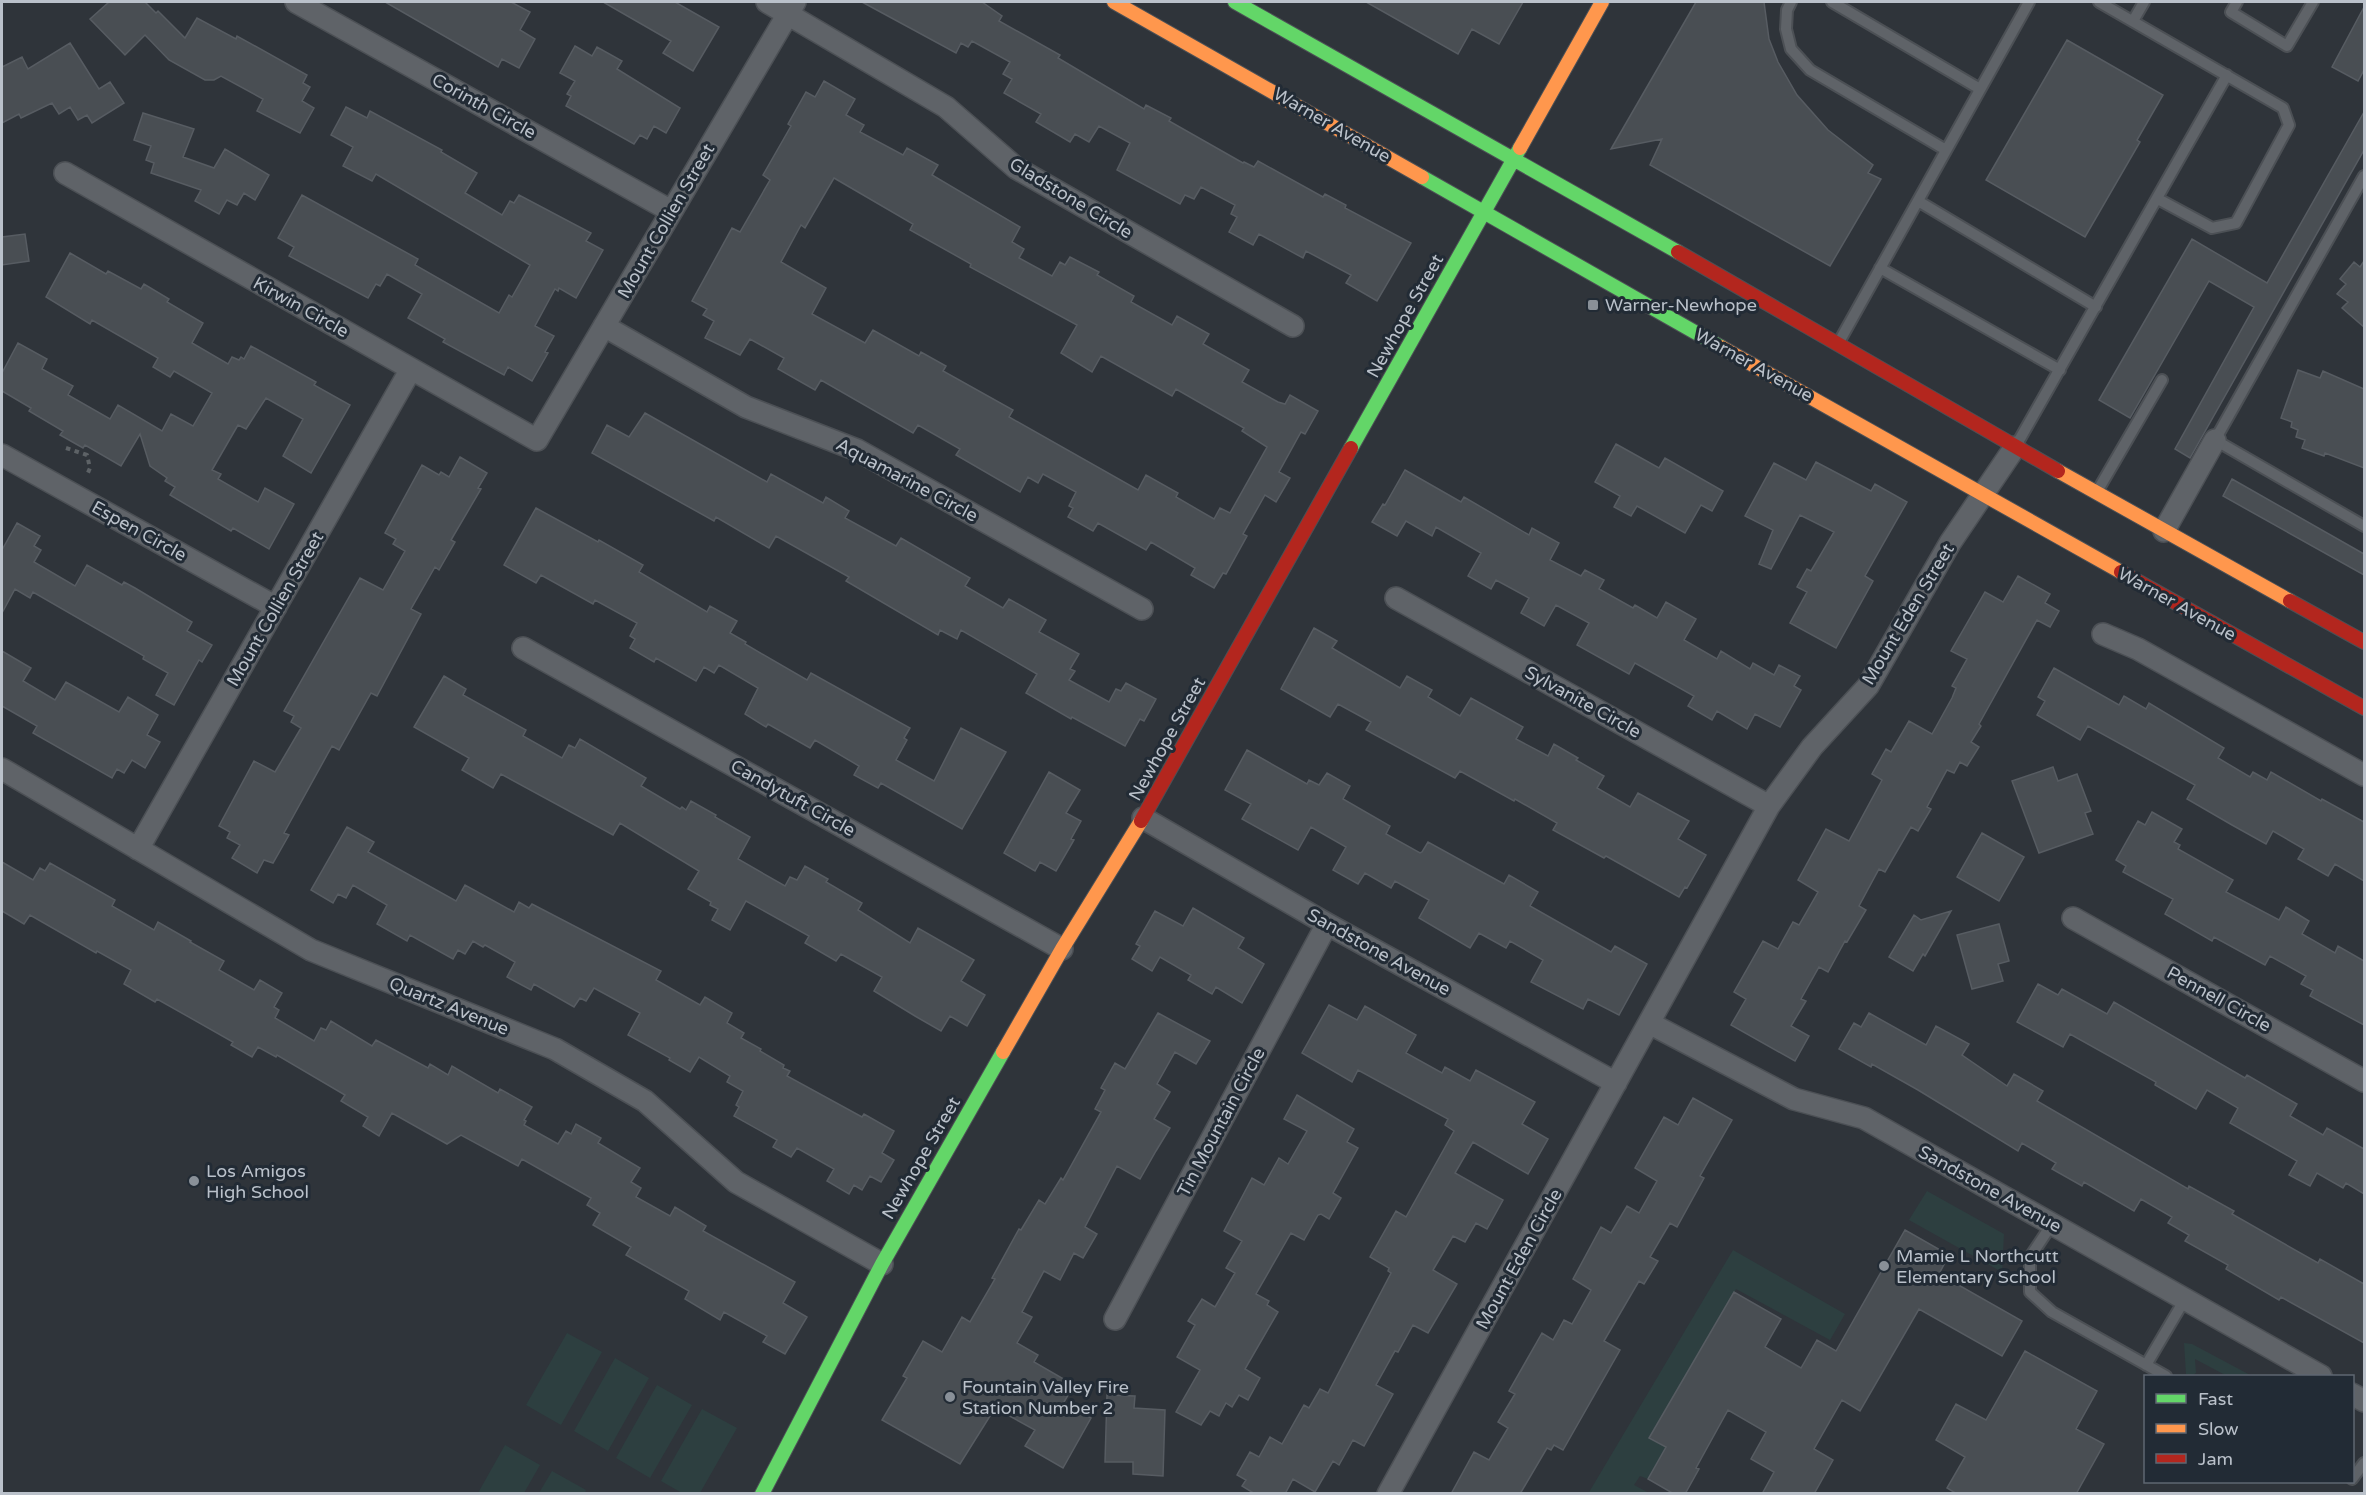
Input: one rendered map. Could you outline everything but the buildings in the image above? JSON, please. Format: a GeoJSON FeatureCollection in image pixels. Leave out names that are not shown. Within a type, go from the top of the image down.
{"type":"FeatureCollection","features":[{"type":"Feature","properties":{"kind":"main road","name":"Warner Avenue"},"geometry":{"type":"LineString","coordinates":[[1114,2],[1982,495],[2364,708]]}},
{"type":"Feature","properties":{"kind":"main road"},"geometry":{"type":"LineString","coordinates":[[1237,2],[1838,343],[2015,447],[2364,642]]}},
{"type":"Feature","properties":{"kind":"main road","name":"Newhope Street"},"geometry":{"type":"LineString","coordinates":[[762,1494],[882,1263],[1062,949],[1143,818],[1602,2]]}},
{"type":"Feature","properties":{"kind":"street","name":"Corinth Circle"},"geometry":{"type":"LineString","coordinates":[[296,2],[672,211]]}},
{"type":"Feature","properties":{"kind":"street","name":"Gladstone Circle"},"geometry":{"type":"LineString","coordinates":[[767,2],[791,8],[946,107],[1016,168],[1293,326]]}},
{"type":"Feature","properties":{"kind":"street","name":"Mount Collien Street"},"geometry":{"type":"LineString","coordinates":[[537,440],[791,8]]}},
{"type":"Feature","properties":{"kind":"street","name":"Kirwin Circle"},"geometry":{"type":"LineString","coordinates":[[65,173],[537,440]]}},
{"type":"Feature","properties":{"kind":"street","name":"Aquamarine Circle"},"geometry":{"type":"LineString","coordinates":[[604,326],[746,407],[857,450],[1142,609]]}},
{"type":"Feature","properties":{"kind":"street","name":"Mount Collien Street"},"geometry":{"type":"LineString","coordinates":[[138,849],[411,369]]}},
{"type":"Feature","properties":{"kind":"street"},"geometry":{"type":"LineString","coordinates":[[2163,531],[2215,440]]}},
{"type":"Feature","properties":{"kind":"street","name":"Mount Eden Street"},"geometry":{"type":"LineString","coordinates":[[1649,1023],[1769,806],[1812,747],[1868,686],[1950,543],[2015,447]]}},
{"type":"Feature","properties":{"kind":"street","name":"Espen Circle"},"geometry":{"type":"LineString","coordinates":[[2,455],[276,607]]}},
{"type":"Feature","properties":{"kind":"street","name":"Sylvanite Circle"},"geometry":{"type":"LineString","coordinates":[[1396,598],[1769,806]]}},
{"type":"Feature","properties":{"kind":"street"},"geometry":{"type":"LineString","coordinates":[[2103,633],[2138,649],[2364,775]]}},
{"type":"Feature","properties":{"kind":"street","name":"Candytuft Circle"},"geometry":{"type":"LineString","coordinates":[[524,648],[1062,949]]}},
{"type":"Feature","properties":{"kind":"street","name":"Quartz Avenue"},"geometry":{"type":"LineString","coordinates":[[2,770],[311,950],[555,1049],[645,1101],[736,1182],[882,1263]]}},
{"type":"Feature","properties":{"kind":"street","name":"Sandstone Avenue"},"geometry":{"type":"LineString","coordinates":[[1143,818],[1327,924],[1616,1083]]}},
{"type":"Feature","properties":{"kind":"street","name":"Pennell Circle"},"geometry":{"type":"LineString","coordinates":[[2073,918],[2364,1081]]}},
{"type":"Feature","properties":{"kind":"street","name":"Tin Mountain Circle"},"geometry":{"type":"LineString","coordinates":[[1115,1319],[1327,924]]}},
{"type":"Feature","properties":{"kind":"street","name":"Sandstone Avenue"},"geometry":{"type":"LineString","coordinates":[[1649,1023],[1794,1099],[1864,1118],[2318,1375]]}},
{"type":"Feature","properties":{"kind":"street","name":"Mount Eden Circle"},"geometry":{"type":"LineString","coordinates":[[1388,1494],[1649,1023]]}},
{"type":"Feature","properties":{"kind":"lane"},"geometry":{"type":"LineString","coordinates":[[1791,2],[1787,10],[1786,29],[1791,49],[1810,70],[1946,150]]}},
{"type":"Feature","properties":{"kind":"lane"},"geometry":{"type":"LineString","coordinates":[[1832,2],[1980,89]]}},
{"type":"Feature","properties":{"kind":"lane"},"geometry":{"type":"LineString","coordinates":[[1838,343],[2029,2]]}},
{"type":"Feature","properties":{"kind":"lane"},"geometry":{"type":"LineString","coordinates":[[2099,2],[2283,108],[2289,125],[2236,223],[2212,228],[2158,199]]}},
{"type":"Feature","properties":{"kind":"lane"},"geometry":{"type":"LineString","coordinates":[[2133,21],[2144,2]]}},
{"type":"Feature","properties":{"kind":"lane"},"geometry":{"type":"LineString","coordinates":[[2237,2],[2231,12],[2287,46],[2313,2]]}},
{"type":"Feature","properties":{"kind":"lane"},"geometry":{"type":"LineString","coordinates":[[2015,447],[2227,75]]}},
{"type":"Feature","properties":{"kind":"lane"},"geometry":{"type":"LineString","coordinates":[[2364,176],[2215,440],[2364,526]]}},
{"type":"Feature","properties":{"kind":"lane"},"geometry":{"type":"LineString","coordinates":[[1918,201],[2096,307]]}},
{"type":"Feature","properties":{"kind":"lane"},"geometry":{"type":"LineString","coordinates":[[1880,268],[2060,369]]}},
{"type":"Feature","properties":{"kind":"lane"},"geometry":{"type":"LineString","coordinates":[[2096,492],[2162,380]]}},
{"type":"Feature","properties":{"kind":"lane"},"geometry":{"type":"LineString","coordinates":[[2052,1224],[2030,1257],[2030,1292],[2052,1312],[2163,1375]]}},
{"type":"Feature","properties":{"kind":"lane"},"geometry":{"type":"LineString","coordinates":[[2146,1365],[2185,1299]]}},
{"type":"Feature","properties":{"kind":"lane"},"geometry":{"type":"LineString","coordinates":[[2354,1476],[2364,1463]]}},
{"type":"Feature","properties":{"kind":"path"},"geometry":{"type":"LineString","coordinates":[[66,448],[87,455],[90,468],[87,475]]}},
{"type":"Feature","properties":{"kind":"shaded area"},"geometry":{"type":"Polygon","coordinates":[[[1927,1191],[2004,1234],[2002,1272],[1909,1220],[1927,1191]]]}},
{"type":"Feature","properties":{"kind":"shaded area"},"geometry":{"type":"Polygon","coordinates":[[[1733,1250],[1845,1314],[1830,1340],[1736,1289],[1665,1450],[1648,1479],[1640,1476],[1634,1485],[1649,1493],[1588,1494],[1733,1250]]]}},
{"type":"Feature","properties":{"kind":"shaded area"},"geometry":{"type":"Polygon","coordinates":[[[567,1333],[602,1352],[561,1425],[526,1405],[567,1333]]]}},
{"type":"Feature","properties":{"kind":"shaded area"},"geometry":{"type":"Polygon","coordinates":[[[2184,1343],[2192,1344],[2250,1375],[2225,1375],[2195,1359],[2196,1373],[2186,1374],[2184,1343]]]}},
{"type":"Feature","properties":{"kind":"shaded area"},"geometry":{"type":"Polygon","coordinates":[[[615,1358],[649,1378],[608,1451],[574,1431],[615,1358]]]}},
{"type":"Feature","properties":{"kind":"shaded area"},"geometry":{"type":"Polygon","coordinates":[[[657,1385],[692,1405],[650,1478],[616,1458],[657,1385]]]}},
{"type":"Feature","properties":{"kind":"shaded area"},"geometry":{"type":"Polygon","coordinates":[[[702,1409],[737,1428],[700,1493],[682,1493],[661,1481],[702,1409]]]}},
{"type":"Feature","properties":{"kind":"shaded area"},"geometry":{"type":"Polygon","coordinates":[[[505,1445],[540,1465],[524,1493],[478,1493],[505,1445]]]}},
{"type":"Feature","properties":{"kind":"shaded area"},"geometry":{"type":"Polygon","coordinates":[[[552,1471],[586,1490],[585,1493],[539,1493],[552,1471]]]}},
{"type":"Feature","properties":{"kind":"traffic: fast"},"geometry":{"type":"LineString","coordinates":[[1235,2],[1678,252]]}},
{"type":"Feature","properties":{"kind":"traffic: fast"},"geometry":{"type":"LineString","coordinates":[[1351,448],[1520,148]]}},
{"type":"Feature","properties":{"kind":"traffic: fast"},"geometry":{"type":"LineString","coordinates":[[1422,177],[1721,347]]}},
{"type":"Feature","properties":{"kind":"traffic: fast"},"geometry":{"type":"LineString","coordinates":[[762,1494],[882,1264],[1003,1052]]}},
{"type":"Feature","properties":{"kind":"traffic: slow"},"geometry":{"type":"LineString","coordinates":[[1114,2],[1422,177]]}},
{"type":"Feature","properties":{"kind":"traffic: slow"},"geometry":{"type":"LineString","coordinates":[[1520,148],[1602,2]]}},
{"type":"Feature","properties":{"kind":"traffic: slow"},"geometry":{"type":"LineString","coordinates":[[1721,347],[2121,572]]}},
{"type":"Feature","properties":{"kind":"traffic: slow"},"geometry":{"type":"LineString","coordinates":[[2058,471],[2290,601]]}},
{"type":"Feature","properties":{"kind":"traffic: slow"},"geometry":{"type":"LineString","coordinates":[[1003,1052],[1062,949],[1141,821]]}},
{"type":"Feature","properties":{"kind":"traffic: jam"},"geometry":{"type":"LineString","coordinates":[[1678,252],[2058,471]]}},
{"type":"Feature","properties":{"kind":"traffic: jam"},"geometry":{"type":"LineString","coordinates":[[1141,821],[1351,448]]}},
{"type":"Feature","properties":{"kind":"traffic: jam"},"geometry":{"type":"LineString","coordinates":[[2121,572],[2364,708]]}},
{"type":"Feature","properties":{"kind":"traffic: jam"},"geometry":{"type":"LineString","coordinates":[[2290,601],[2364,642]]}},
{"type":"Feature","properties":{"kind":"place","name":"Warner-Newhope"},"geometry":{"type":"Point","coordinates":[1593,305]}},
{"type":"Feature","properties":{"kind":"place","name":"Los Amigos High School"},"geometry":{"type":"Point","coordinates":[194,1181]}},
{"type":"Feature","properties":{"kind":"place","name":"Mamie L Northcutt Elementary School"},"geometry":{"type":"Point","coordinates":[1884,1266]}},
{"type":"Feature","properties":{"kind":"place","name":"Fountain Valley Fire Station Number 2"},"geometry":{"type":"Point","coordinates":[950,1397]}}]}
